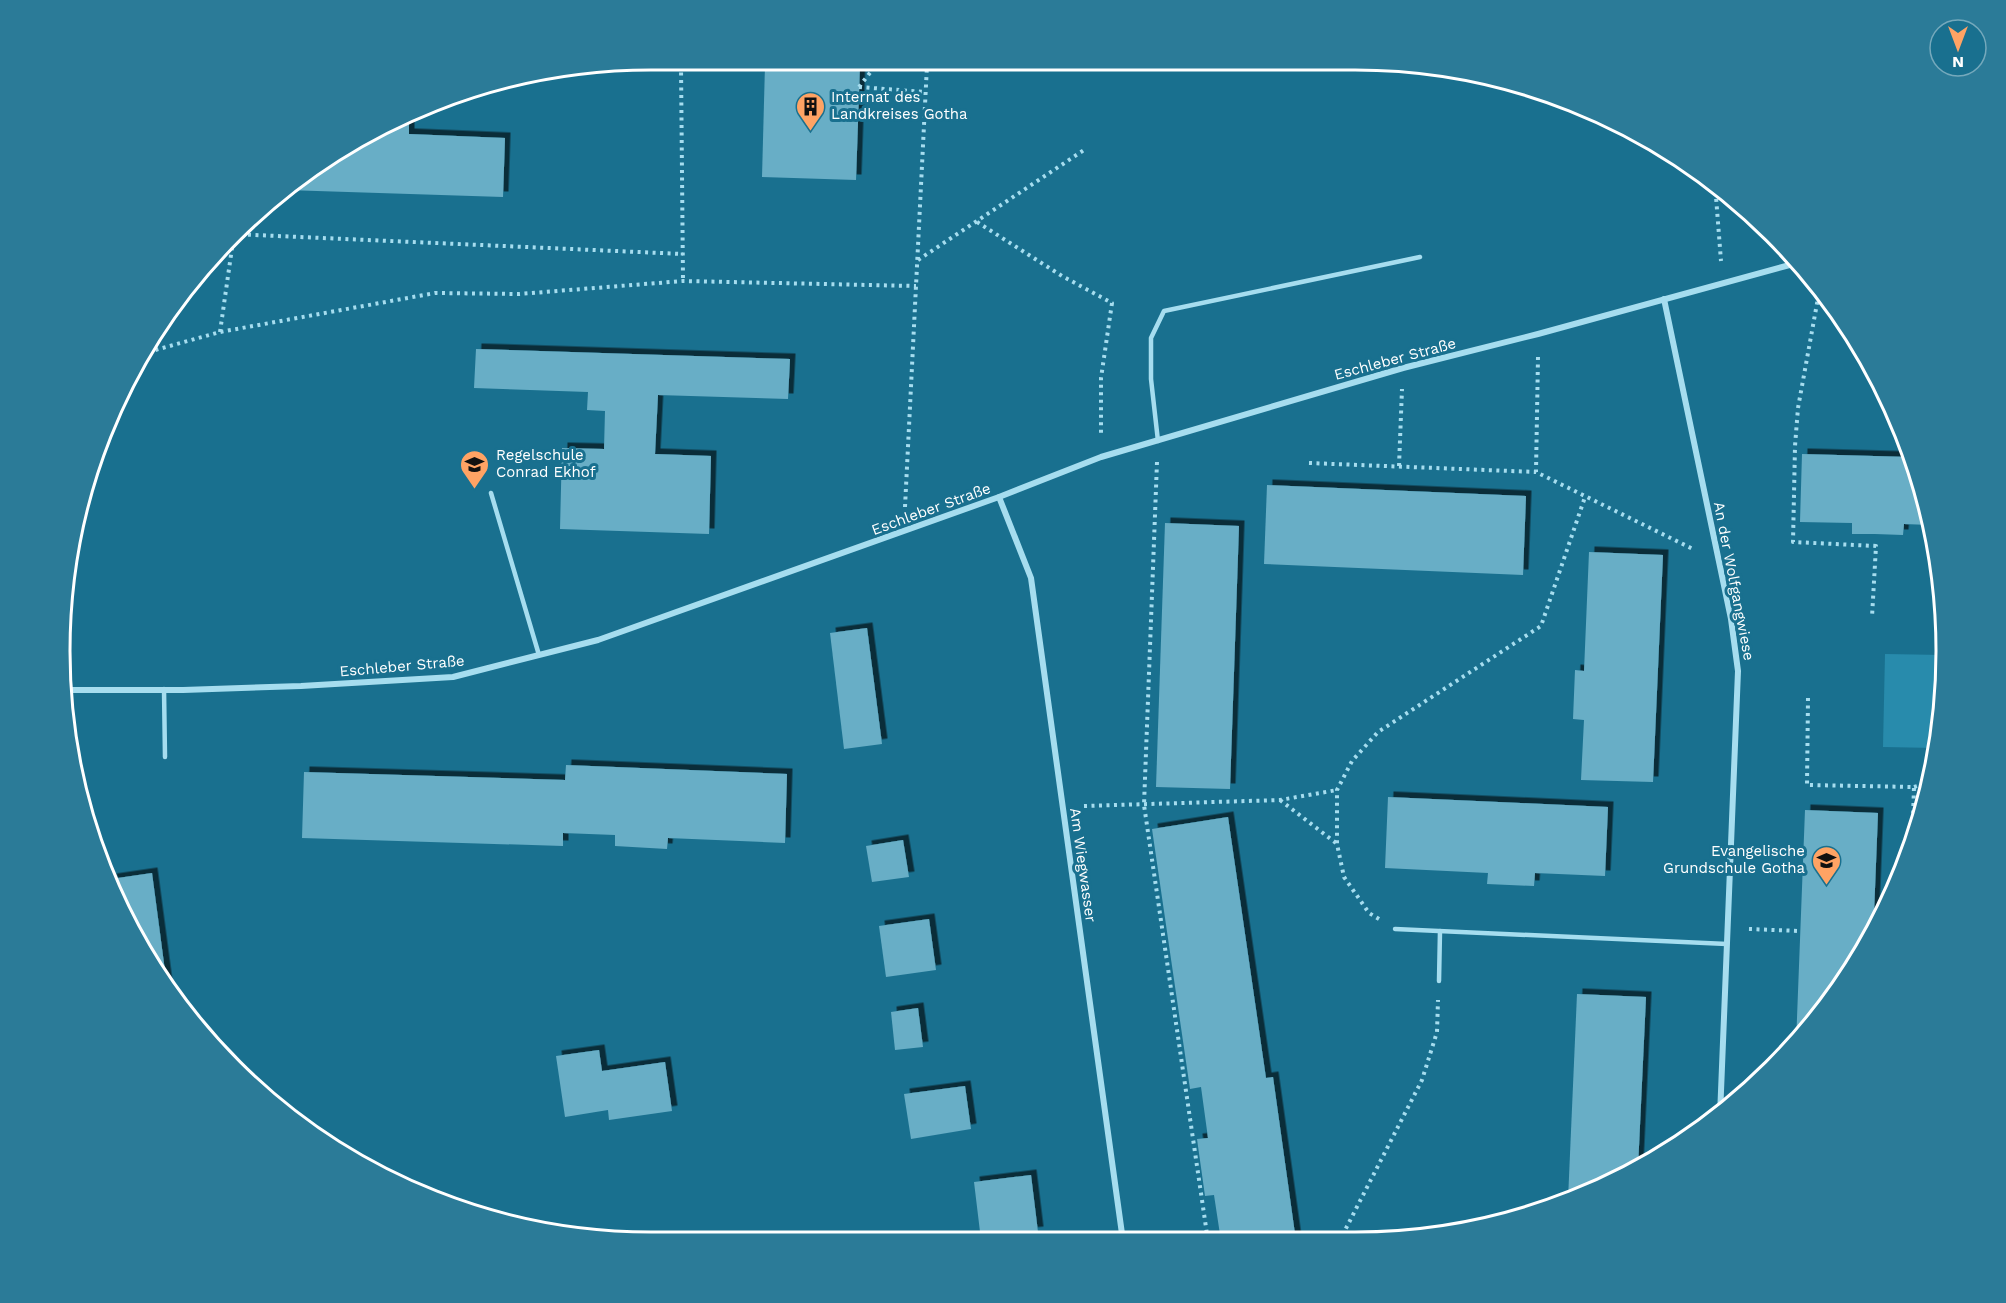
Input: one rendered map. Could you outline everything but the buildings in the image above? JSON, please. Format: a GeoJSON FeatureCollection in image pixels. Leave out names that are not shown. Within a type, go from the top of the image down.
{"type":"FeatureCollection","features":[{"type":"Feature","properties":{"kind":"street","name":"Eschleber Straße"},"geometry":{"type":"LineString","coordinates":[[72,690],[301,686],[453,677],[598,640],[999,497],[1101,457],[1403,368],[1538,334],[1788,265]]}},
{"type":"Feature","properties":{"kind":"street","name":"An der Wolfgangwiese"},"geometry":{"type":"LineString","coordinates":[[1664,299],[1720,562],[1738,671],[1721,1102]]}},
{"type":"Feature","properties":{"kind":"street","name":"Am Wiegwasser"},"geometry":{"type":"LineString","coordinates":[[999,497],[1031,578],[1122,1232]]}},
{"type":"Feature","properties":{"kind":"lane"},"geometry":{"type":"LineString","coordinates":[[1158,441],[1151,380],[1151,338],[1164,311],[1420,257]]}},
{"type":"Feature","properties":{"kind":"lane"},"geometry":{"type":"LineString","coordinates":[[491,493],[539,655]]}},
{"type":"Feature","properties":{"kind":"lane"},"geometry":{"type":"LineString","coordinates":[[164,689],[165,757]]}},
{"type":"Feature","properties":{"kind":"lane"},"geometry":{"type":"LineString","coordinates":[[1395,929],[1727,944]]}},
{"type":"Feature","properties":{"kind":"lane"},"geometry":{"type":"LineString","coordinates":[[1439,981],[1440,931]]}},
{"type":"Feature","properties":{"kind":"path"},"geometry":{"type":"LineString","coordinates":[[681,70],[683,281]]}},
{"type":"Feature","properties":{"kind":"path"},"geometry":{"type":"LineString","coordinates":[[872,70],[859,87],[925,92]]}},
{"type":"Feature","properties":{"kind":"path"},"geometry":{"type":"LineString","coordinates":[[904,531],[927,70]]}},
{"type":"Feature","properties":{"kind":"path"},"geometry":{"type":"LineString","coordinates":[[917,260],[1084,150]]}},
{"type":"Feature","properties":{"kind":"path"},"geometry":{"type":"LineString","coordinates":[[1716,197],[1722,283]]}},
{"type":"Feature","properties":{"kind":"path"},"geometry":{"type":"LineString","coordinates":[[977,222],[1062,276],[1112,303],[1101,378],[1101,457]]}},
{"type":"Feature","properties":{"kind":"path"},"geometry":{"type":"LineString","coordinates":[[248,235],[683,254]]}},
{"type":"Feature","properties":{"kind":"path"},"geometry":{"type":"LineString","coordinates":[[220,332],[231,252]]}},
{"type":"Feature","properties":{"kind":"path"},"geometry":{"type":"LineString","coordinates":[[155,350],[220,332],[435,293],[519,294],[683,281],[916,286]]}},
{"type":"Feature","properties":{"kind":"path"},"geometry":{"type":"LineString","coordinates":[[1817,301],[1798,408],[1793,542],[1876,546],[1872,617]]}},
{"type":"Feature","properties":{"kind":"path"},"geometry":{"type":"LineString","coordinates":[[1536,472],[1538,334]]}},
{"type":"Feature","properties":{"kind":"path"},"geometry":{"type":"LineString","coordinates":[[1399,466],[1403,368]]}},
{"type":"Feature","properties":{"kind":"path"},"geometry":{"type":"LineString","coordinates":[[1158,441],[1144,806],[1207,1232]]}},
{"type":"Feature","properties":{"kind":"path"},"geometry":{"type":"LineString","coordinates":[[1309,463],[1536,472],[1720,562]]}},
{"type":"Feature","properties":{"kind":"path"},"geometry":{"type":"LineString","coordinates":[[1395,929],[1369,913],[1344,877],[1337,844],[1337,790],[1352,761],[1378,732],[1541,626],[1585,497]]}},
{"type":"Feature","properties":{"kind":"path"},"geometry":{"type":"LineString","coordinates":[[1808,698],[1807,784],[1920,785]]}},
{"type":"Feature","properties":{"kind":"path"},"geometry":{"type":"LineString","coordinates":[[1913,811],[1914,787]]}},
{"type":"Feature","properties":{"kind":"path"},"geometry":{"type":"LineString","coordinates":[[1062,807],[1280,800],[1337,790]]}},
{"type":"Feature","properties":{"kind":"path"},"geometry":{"type":"LineString","coordinates":[[1280,800],[1337,844]]}},
{"type":"Feature","properties":{"kind":"path"},"geometry":{"type":"LineString","coordinates":[[1728,929],[1800,931]]}},
{"type":"Feature","properties":{"kind":"path"},"geometry":{"type":"LineString","coordinates":[[1344,1232],[1422,1080],[1437,1032],[1439,981]]}},
{"type":"Feature","properties":{"kind":"shaded area"},"geometry":{"type":"Polygon","coordinates":[[[1885,654],[1936,655],[1931,727],[1927,748],[1883,747],[1885,654]]]}},
{"type":"Feature","properties":{"kind":"place","name":"Internat des Landkreises Gotha"},"geometry":{"type":"Point","coordinates":[810,132]}},
{"type":"Feature","properties":{"kind":"place","name":"Regelschule Conrad Ekhof"},"geometry":{"type":"Point","coordinates":[475,490]}},
{"type":"Feature","properties":{"kind":"place","name":"Evangelische Grundschule Gotha"},"geometry":{"type":"Point","coordinates":[1826,886]}}]}
